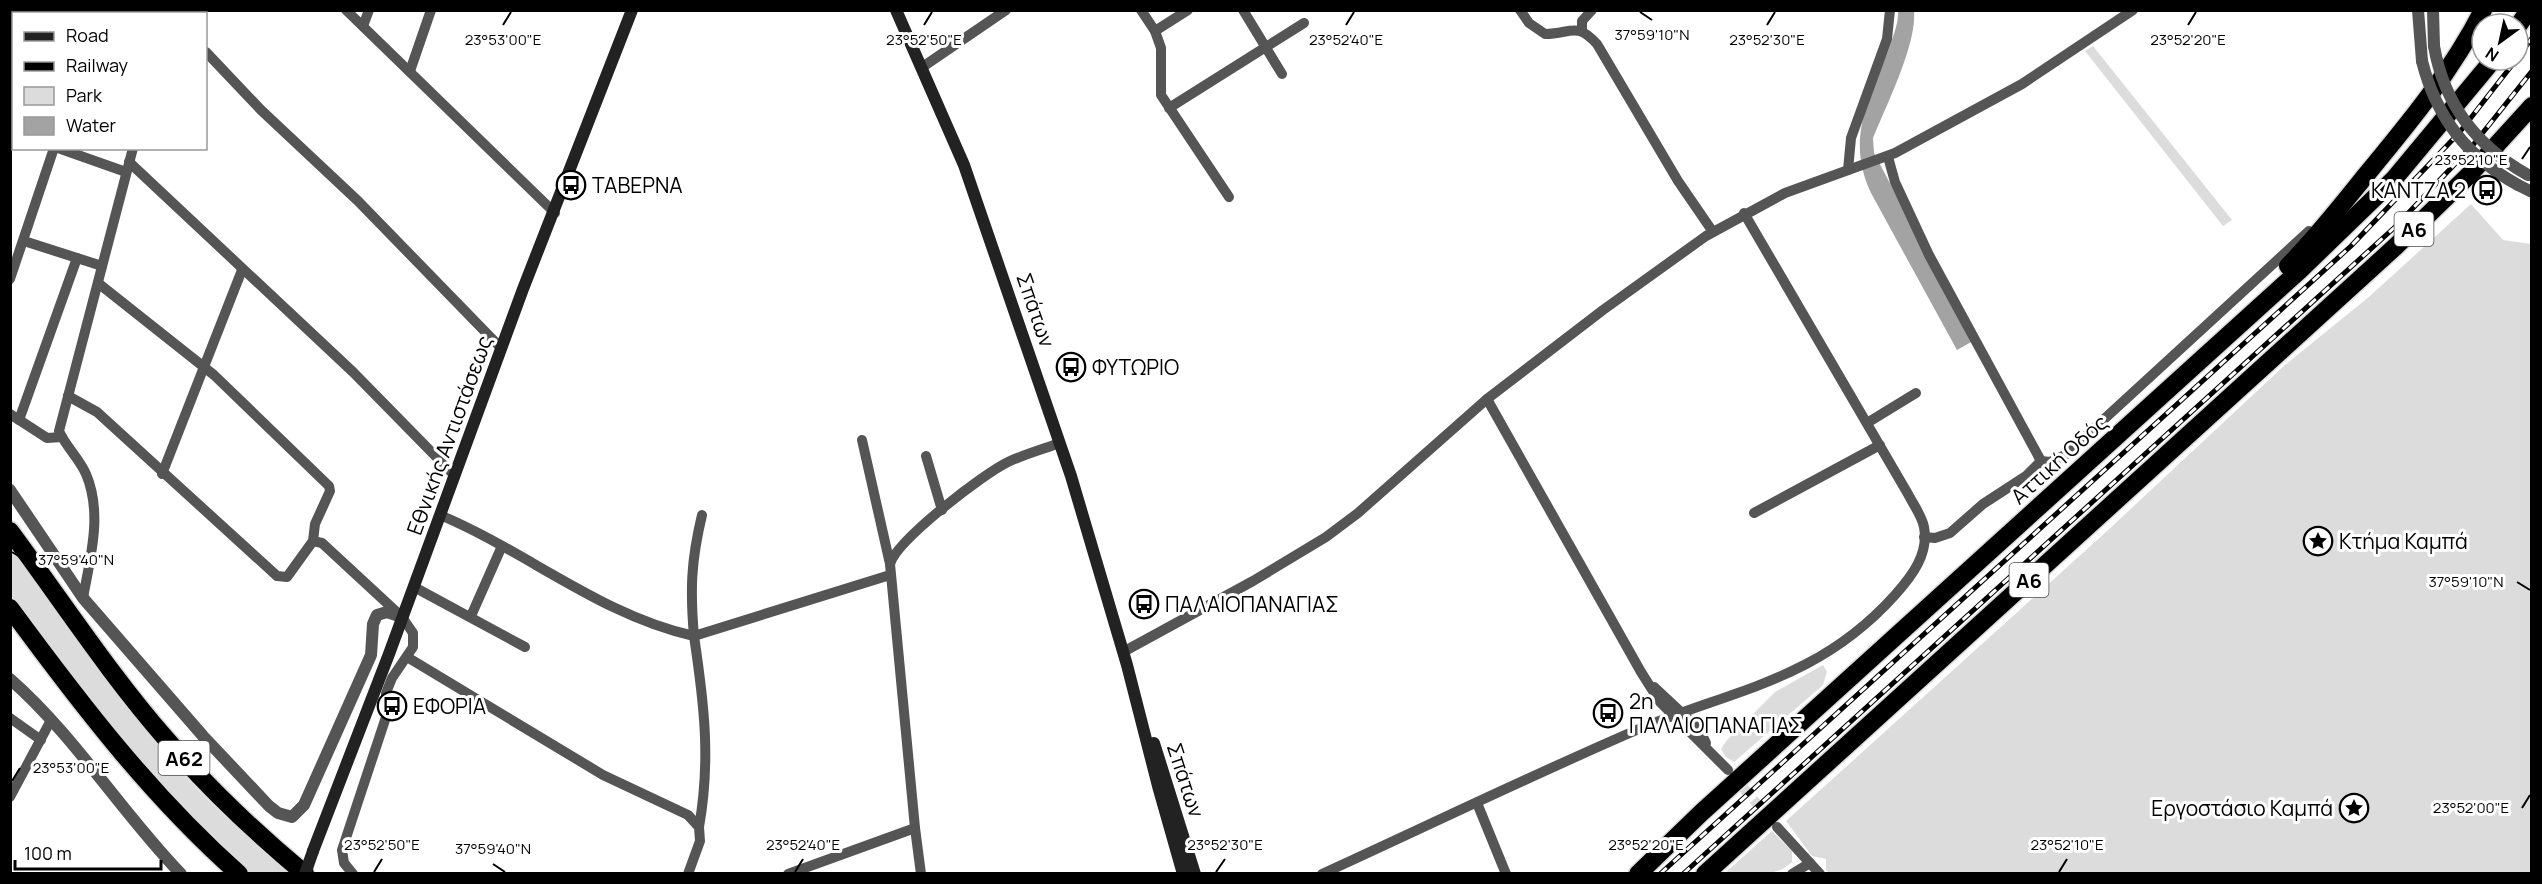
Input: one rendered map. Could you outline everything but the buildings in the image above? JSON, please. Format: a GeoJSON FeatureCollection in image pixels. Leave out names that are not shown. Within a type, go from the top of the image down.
{"type":"FeatureCollection","features":[{"type":"Feature","properties":{"kind":"highway"},"geometry":{"type":"LineString","coordinates":[[2231,334],[2270,284],[2330,220],[2418,110],[2461,51],[2483,10]]}},
{"type":"Feature","properties":{"kind":"highway","name":"Αττική Οδός"},"geometry":{"type":"LineString","coordinates":[[1638,873],[1701,813],[2231,334],[2394,179],[2483,72]]}},
{"type":"Feature","properties":{"kind":"highway","name":"Α6"},"geometry":{"type":"LineString","coordinates":[[1705,873],[2396,247],[2470,174],[2532,106]]}},
{"type":"Feature","properties":{"kind":"highway"},"geometry":{"type":"LineString","coordinates":[[2470,174],[2532,119]]}},
{"type":"Feature","properties":{"kind":"highway","name":"Α62"},"geometry":{"type":"LineString","coordinates":[[10,531],[116,676],[167,740],[237,813],[305,873]]}},
{"type":"Feature","properties":{"kind":"highway","name":"Α62"},"geometry":{"type":"LineString","coordinates":[[10,608],[98,725],[153,789],[203,842],[239,873]]}},
{"type":"Feature","properties":{"kind":"highway"},"geometry":{"type":"LineString","coordinates":[[1628,873],[1701,813]]}},
{"type":"Feature","properties":{"kind":"main road","name":"Εθνικής Αντιστάσεως"},"geometry":{"type":"LineString","coordinates":[[305,873],[414,587],[501,348],[632,10]]}},
{"type":"Feature","properties":{"kind":"main road","name":"Σπάτων"},"geometry":{"type":"LineString","coordinates":[[896,10],[964,165],[1060,443],[1127,665],[1195,873]]}},
{"type":"Feature","properties":{"kind":"main road","name":"Σπάτων"},"geometry":{"type":"LineString","coordinates":[[1127,665],[1183,873]]}},
{"type":"Feature","properties":{"kind":"street"},"geometry":{"type":"LineString","coordinates":[[346,10],[555,213]]}},
{"type":"Feature","properties":{"kind":"street"},"geometry":{"type":"LineString","coordinates":[[363,26],[369,10]]}},
{"type":"Feature","properties":{"kind":"street"},"geometry":{"type":"LineString","coordinates":[[410,71],[431,10]]}},
{"type":"Feature","properties":{"kind":"street"},"geometry":{"type":"LineString","coordinates":[[921,68],[1006,10]]}},
{"type":"Feature","properties":{"kind":"street"},"geometry":{"type":"LineString","coordinates":[[1141,10],[1155,31],[1161,48],[1161,95],[1229,197]]}},
{"type":"Feature","properties":{"kind":"street"},"geometry":{"type":"LineString","coordinates":[[1155,31],[1188,10]]}},
{"type":"Feature","properties":{"kind":"street"},"geometry":{"type":"LineString","coordinates":[[1243,10],[1282,74]]}},
{"type":"Feature","properties":{"kind":"street"},"geometry":{"type":"LineString","coordinates":[[1520,10],[1529,23],[1545,34],[1582,30]]}},
{"type":"Feature","properties":{"kind":"street"},"geometry":{"type":"LineString","coordinates":[[1592,10],[1582,21],[1582,30],[1597,44],[1678,181],[1713,232]]}},
{"type":"Feature","properties":{"kind":"street"},"geometry":{"type":"LineString","coordinates":[[1853,169],[1851,138],[1887,39],[1890,10]]}},
{"type":"Feature","properties":{"kind":"street"},"geometry":{"type":"LineString","coordinates":[[1123,652],[1253,581],[1326,537],[1358,513],[1487,399],[1603,310],[1713,232],[1744,213],[1785,193],[1884,159],[2022,84],[2133,10]]}},
{"type":"Feature","properties":{"kind":"street"},"geometry":{"type":"LineString","coordinates":[[2418,10],[2422,61],[2436,102],[2453,131],[2475,155],[2532,192]]}},
{"type":"Feature","properties":{"kind":"street"},"geometry":{"type":"LineString","coordinates":[[2433,10],[2434,46],[2442,82],[2463,120],[2496,155],[2530,176]]}},
{"type":"Feature","properties":{"kind":"street"},"geometry":{"type":"LineString","coordinates":[[1169,108],[1264,46],[1304,23]]}},
{"type":"Feature","properties":{"kind":"street"},"geometry":{"type":"LineString","coordinates":[[207,53],[261,110],[358,201],[501,348]]}},
{"type":"Feature","properties":{"kind":"street"},"geometry":{"type":"LineString","coordinates":[[10,279],[53,150]]}},
{"type":"Feature","properties":{"kind":"street"},"geometry":{"type":"LineString","coordinates":[[65,150],[128,167],[352,372],[455,476]]}},
{"type":"Feature","properties":{"kind":"street"},"geometry":{"type":"LineString","coordinates":[[83,598],[94,539],[94,508],[87,476],[59,431],[132,150]]}},
{"type":"Feature","properties":{"kind":"street"},"geometry":{"type":"LineString","coordinates":[[1884,159],[1929,255],[2041,461]]}},
{"type":"Feature","properties":{"kind":"street"},"geometry":{"type":"LineString","coordinates":[[2041,461],[2050,462],[2065,454],[2298,242],[2326,211]]}},
{"type":"Feature","properties":{"kind":"street"},"geometry":{"type":"LineString","coordinates":[[1322,873],[1634,731],[1810,664],[1844,642],[1886,605],[1908,580],[1920,561],[1924,525],[1880,445],[1744,213]]}},
{"type":"Feature","properties":{"kind":"street"},"geometry":{"type":"LineString","coordinates":[[24,241],[102,266]]}},
{"type":"Feature","properties":{"kind":"street"},"geometry":{"type":"LineString","coordinates":[[62,437],[47,438],[15,417],[77,258]]}},
{"type":"Feature","properties":{"kind":"street"},"geometry":{"type":"LineString","coordinates":[[162,474],[242,270]]}},
{"type":"Feature","properties":{"kind":"street"},"geometry":{"type":"LineString","coordinates":[[68,396],[97,412],[162,474],[277,576],[287,577],[292,572],[313,541],[315,524],[330,491],[329,486],[203,365],[98,283]]}},
{"type":"Feature","properties":{"kind":"street"},"geometry":{"type":"LineString","coordinates":[[1867,423],[1916,393]]}},
{"type":"Feature","properties":{"kind":"street"},"geometry":{"type":"LineString","coordinates":[[1487,399],[1631,658],[1651,685],[1679,715],[1698,729],[1707,747],[1728,770]]}},
{"type":"Feature","properties":{"kind":"street"},"geometry":{"type":"LineString","coordinates":[[862,441],[890,570],[921,873]]}},
{"type":"Feature","properties":{"kind":"street"},"geometry":{"type":"LineString","coordinates":[[890,570],[896,552],[942,510],[1005,463],[1060,443]]}},
{"type":"Feature","properties":{"kind":"street"},"geometry":{"type":"LineString","coordinates":[[1754,513],[1880,445]]}},
{"type":"Feature","properties":{"kind":"street"},"geometry":{"type":"LineString","coordinates":[[926,456],[942,510]]}},
{"type":"Feature","properties":{"kind":"street"},"geometry":{"type":"LineString","coordinates":[[1924,537],[1935,538],[1950,533],[1983,504],[2026,476],[2041,461]]}},
{"type":"Feature","properties":{"kind":"street"},"geometry":{"type":"LineString","coordinates":[[10,490],[83,598],[203,736],[269,806],[285,817],[292,817],[304,805],[371,655],[373,624],[377,615],[387,612],[402,616]]}},
{"type":"Feature","properties":{"kind":"street"},"geometry":{"type":"LineString","coordinates":[[440,515],[623,611],[665,629],[694,636],[890,570]]}},
{"type":"Feature","properties":{"kind":"street"},"geometry":{"type":"LineString","coordinates":[[688,873],[700,841],[699,827],[705,795],[706,725],[690,588],[693,553],[702,515]]}},
{"type":"Feature","properties":{"kind":"street"},"geometry":{"type":"LineString","coordinates":[[313,541],[330,548],[402,616],[414,640],[386,693],[386,717],[342,850],[344,863],[353,873]]}},
{"type":"Feature","properties":{"kind":"street"},"geometry":{"type":"LineString","coordinates":[[471,616],[502,546]]}},
{"type":"Feature","properties":{"kind":"street"},"geometry":{"type":"LineString","coordinates":[[414,587],[471,616],[525,648]]}},
{"type":"Feature","properties":{"kind":"street"},"geometry":{"type":"LineString","coordinates":[[407,657],[603,775],[681,810],[699,827]]}},
{"type":"Feature","properties":{"kind":"street"},"geometry":{"type":"LineString","coordinates":[[10,679],[51,720],[133,821],[181,873]]}},
{"type":"Feature","properties":{"kind":"street"},"geometry":{"type":"LineString","coordinates":[[10,718],[41,740]]}},
{"type":"Feature","properties":{"kind":"street"},"geometry":{"type":"LineString","coordinates":[[10,797],[51,720]]}},
{"type":"Feature","properties":{"kind":"street"},"geometry":{"type":"LineString","coordinates":[[1477,803],[1506,873]]}},
{"type":"Feature","properties":{"kind":"street"},"geometry":{"type":"LineString","coordinates":[[1777,827],[1820,873]]}},
{"type":"Feature","properties":{"kind":"street"},"geometry":{"type":"LineString","coordinates":[[788,873],[915,828]]}},
{"type":"Feature","properties":{"kind":"street"},"geometry":{"type":"LineString","coordinates":[[1792,873],[1810,863]]}},
{"type":"Feature","properties":{"kind":"green space"},"geometry":{"type":"Polygon","coordinates":[[[2093,46],[2232,220],[2223,226],[2085,51],[2093,46]]]}},
{"type":"Feature","properties":{"kind":"green space","name":"Kτήμα Καμπά"},"geometry":{"type":"Polygon","coordinates":[[[2471,204],[2503,240],[2531,244],[2531,873],[1829,873],[1826,870],[1826,859],[1812,856],[1786,821],[2106,532],[2285,365],[2370,296],[2471,204]]]}},
{"type":"Feature","properties":{"kind":"green space"},"geometry":{"type":"Polygon","coordinates":[[[10,548],[96,666],[165,753],[213,805],[290,873],[251,873],[177,804],[87,698],[11,595],[10,548]]]}},
{"type":"Feature","properties":{"kind":"green space"},"geometry":{"type":"Polygon","coordinates":[[[1823,665],[1827,672],[1823,685],[1734,762],[1726,757],[1721,749],[1727,740],[1775,692],[1823,665]]]}},
{"type":"Feature","properties":{"kind":"green space"},"geometry":{"type":"Polygon","coordinates":[[[1772,831],[1792,851],[1792,862],[1778,871],[1769,873],[1725,873],[1772,831]]]}},
{"type":"Feature","properties":{"kind":"water"},"geometry":{"type":"Polygon","coordinates":[[[1898,11],[1914,11],[1914,25],[1900,75],[1873,138],[1874,153],[1973,341],[1957,350],[1871,193],[1860,155],[1860,138],[1867,104],[1895,31],[1898,11]]]}},
{"type":"Feature","properties":{"kind":"tunnel"},"geometry":{"type":"LineString","coordinates":[[1734,777],[1771,820]]}},
{"type":"Feature","properties":{"kind":"railway"},"geometry":{"type":"LineString","coordinates":[[1683,874],[2395,227],[2473,145],[2532,71]]}},
{"type":"Feature","properties":{"kind":"railway"},"geometry":{"type":"LineString","coordinates":[[1660,874],[2351,246],[2459,133],[2507,72]]}},
{"type":"Feature","properties":{"kind":"place","name":"ΤΑΒΕΡΝΑ"},"geometry":{"type":"Point","coordinates":[571,185]}},
{"type":"Feature","properties":{"kind":"place","name":"ΚΑΝΤΖΑ 2"},"geometry":{"type":"Point","coordinates":[2487,190]}},
{"type":"Feature","properties":{"kind":"place","name":"ΦΥΤΩΡΙΟ"},"geometry":{"type":"Point","coordinates":[1071,367]}},
{"type":"Feature","properties":{"kind":"place","name":"Kτήμα Καμπά"},"geometry":{"type":"Point","coordinates":[2318,541]}},
{"type":"Feature","properties":{"kind":"place","name":"ΠΑΛΑΙΟΠΑΝΑΓΙΑΣ"},"geometry":{"type":"Point","coordinates":[1144,604]}},
{"type":"Feature","properties":{"kind":"place","name":"ΕΦΟΡΙΑ"},"geometry":{"type":"Point","coordinates":[392,706]}},
{"type":"Feature","properties":{"kind":"place","name":"2η ΠΑΛΑΙΟΠΑΝΑΓΙΑΣ"},"geometry":{"type":"Point","coordinates":[1608,713]}},
{"type":"Feature","properties":{"kind":"place","name":"Εργοστάσιο Καμπά"},"geometry":{"type":"Point","coordinates":[2354,808]}}]}
